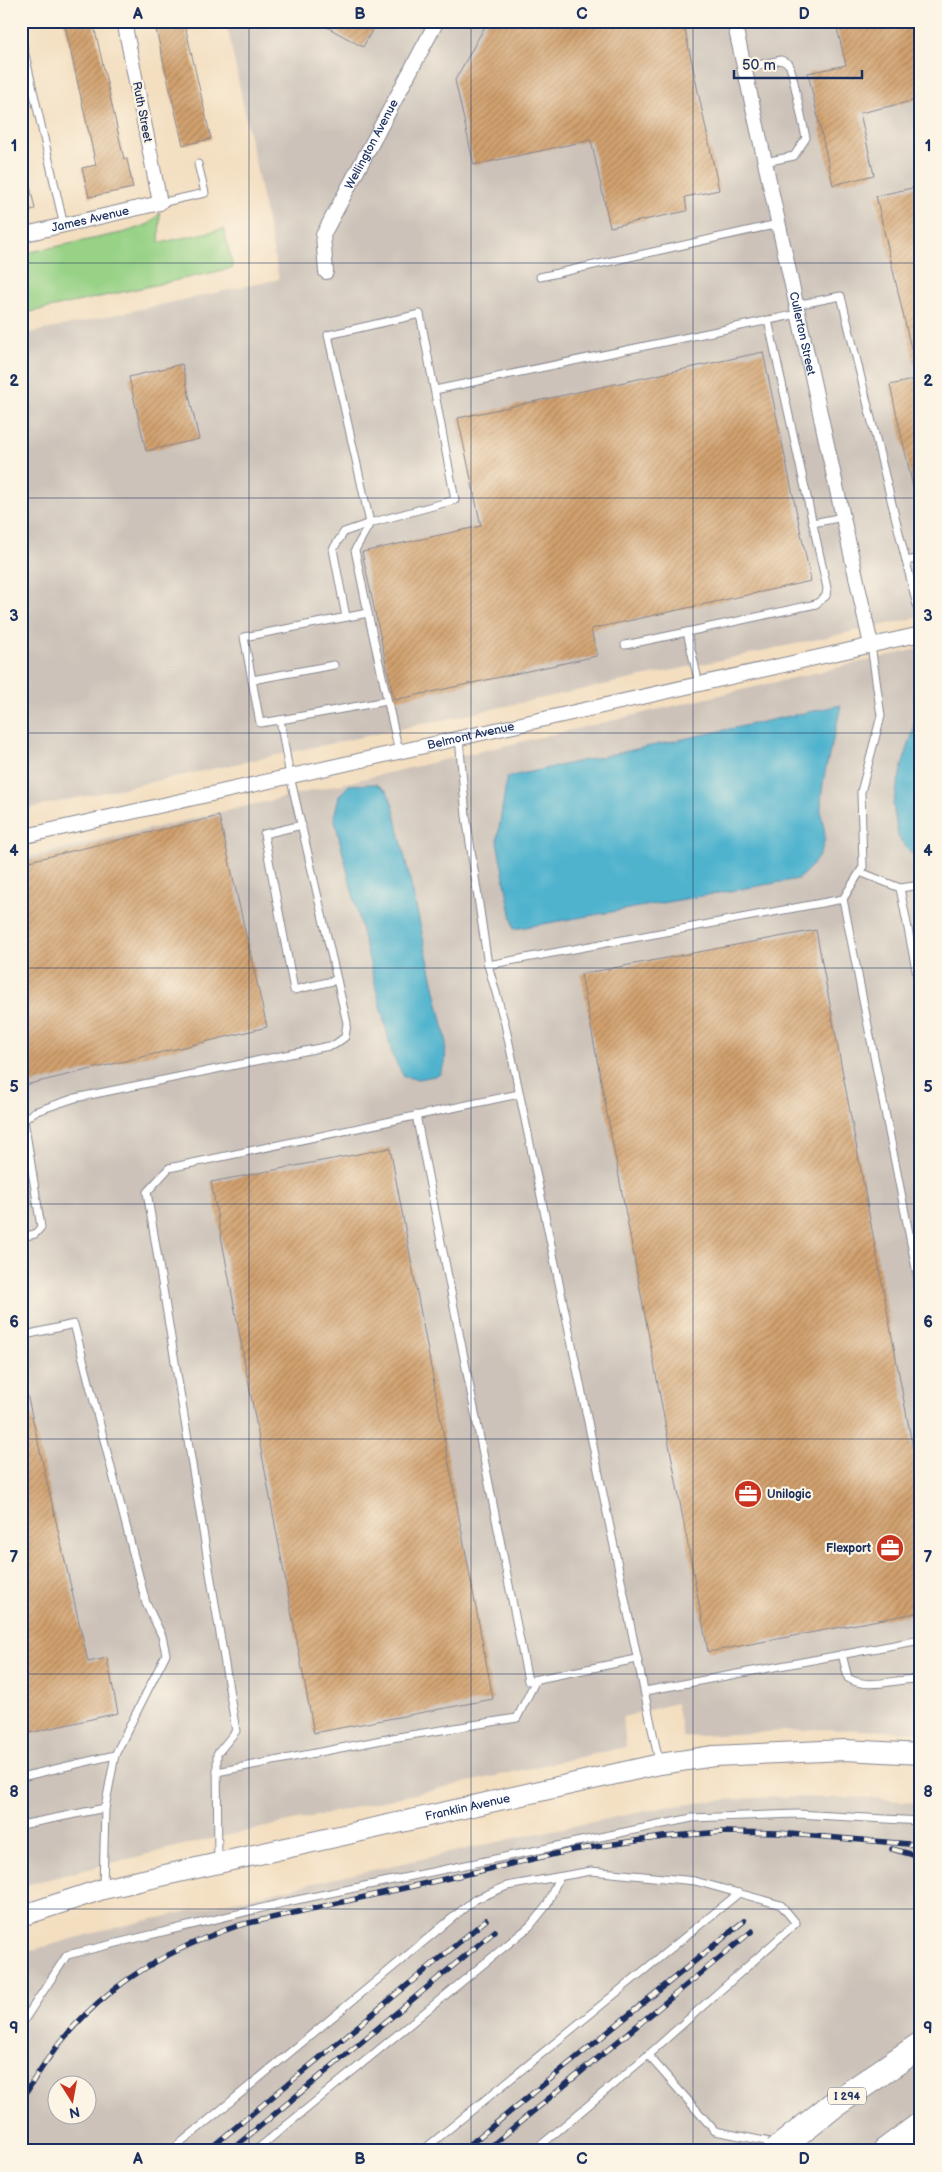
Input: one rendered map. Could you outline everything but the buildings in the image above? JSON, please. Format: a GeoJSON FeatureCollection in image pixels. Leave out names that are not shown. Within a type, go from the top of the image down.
{"type":"FeatureCollection","features":[{"type":"Feature","properties":{"kind":"highway","name":"I 294"},"geometry":{"type":"LineString","coordinates":[[776,2151],[832,2106],[921,2045]]}},
{"type":"Feature","properties":{"kind":"highway"},"geometry":{"type":"LineString","coordinates":[[886,2151],[921,2125]]}},
{"type":"Feature","properties":{"kind":"main road","name":"Franklin Avenue"},"geometry":{"type":"LineString","coordinates":[[21,1916],[103,1889],[660,1764],[714,1756],[845,1750],[921,1754]]}},
{"type":"Feature","properties":{"kind":"street","name":"Ruth Street"},"geometry":{"type":"LineString","coordinates":[[124,21],[160,202]]}},
{"type":"Feature","properties":{"kind":"street","name":"Wellington Avenue"},"geometry":{"type":"LineString","coordinates":[[326,272],[323,235],[437,21]]}},
{"type":"Feature","properties":{"kind":"street","name":"Cullerton Street"},"geometry":{"type":"LineString","coordinates":[[734,21],[871,645]]}},
{"type":"Feature","properties":{"kind":"street","name":"James Avenue"},"geometry":{"type":"LineString","coordinates":[[21,235],[160,202]]}},
{"type":"Feature","properties":{"kind":"street","name":"Belmont Avenue"},"geometry":{"type":"LineString","coordinates":[[21,837],[921,634]]}},
{"type":"Feature","properties":{"kind":"lane"},"geometry":{"type":"LineString","coordinates":[[21,37],[64,226]]}},
{"type":"Feature","properties":{"kind":"lane"},"geometry":{"type":"LineString","coordinates":[[744,68],[781,60],[789,64],[792,72],[806,138],[802,148],[794,156],[765,162]]}},
{"type":"Feature","properties":{"kind":"lane"},"geometry":{"type":"LineString","coordinates":[[160,202],[205,193],[198,164]]}},
{"type":"Feature","properties":{"kind":"lane"},"geometry":{"type":"LineString","coordinates":[[540,277],[778,224]]}},
{"type":"Feature","properties":{"kind":"lane"},"geometry":{"type":"LineString","coordinates":[[434,390],[768,320],[840,296],[921,622]]}},
{"type":"Feature","properties":{"kind":"lane"},"geometry":{"type":"LineString","coordinates":[[346,617],[334,549],[344,532],[370,523],[455,500],[420,314],[328,335],[370,523],[355,550],[398,752]]}},
{"type":"Feature","properties":{"kind":"lane"},"geometry":{"type":"LineString","coordinates":[[625,645],[822,601],[826,596],[827,588],[768,320]]}},
{"type":"Feature","properties":{"kind":"lane"},"geometry":{"type":"LineString","coordinates":[[813,523],[843,517]]}},
{"type":"Feature","properties":{"kind":"lane"},"geometry":{"type":"LineString","coordinates":[[906,561],[921,558]]}},
{"type":"Feature","properties":{"kind":"lane"},"geometry":{"type":"LineString","coordinates":[[368,613],[244,637],[260,723],[387,701]]}},
{"type":"Feature","properties":{"kind":"lane"},"geometry":{"type":"LineString","coordinates":[[687,632],[699,684]]}},
{"type":"Feature","properties":{"kind":"lane"},"geometry":{"type":"LineString","coordinates":[[871,645],[881,716],[861,792],[863,867],[843,899],[921,1294]]}},
{"type":"Feature","properties":{"kind":"lane"},"geometry":{"type":"LineString","coordinates":[[252,680],[334,665]]}},
{"type":"Feature","properties":{"kind":"lane"},"geometry":{"type":"LineString","coordinates":[[21,1237],[35,1234],[41,1226],[24,1120],[34,1112],[75,1098],[334,1044],[345,1037],[347,1023],[290,776],[280,720]]}},
{"type":"Feature","properties":{"kind":"lane"},"geometry":{"type":"LineString","coordinates":[[459,738],[466,816],[488,965],[505,1024],[660,1764]]}},
{"type":"Feature","properties":{"kind":"lane"},"geometry":{"type":"LineString","coordinates":[[302,825],[264,834],[294,990],[337,980]]}},
{"type":"Feature","properties":{"kind":"lane"},"geometry":{"type":"LineString","coordinates":[[860,872],[900,888],[921,884]]}},
{"type":"Feature","properties":{"kind":"lane"},"geometry":{"type":"LineString","coordinates":[[900,888],[921,995]]}},
{"type":"Feature","properties":{"kind":"lane"},"geometry":{"type":"LineString","coordinates":[[488,965],[843,899]]}},
{"type":"Feature","properties":{"kind":"lane"},"geometry":{"type":"LineString","coordinates":[[218,1862],[217,1754],[236,1732],[147,1192],[169,1168],[519,1094]]}},
{"type":"Feature","properties":{"kind":"lane"},"geometry":{"type":"LineString","coordinates":[[416,1115],[528,1681],[637,1659]]}},
{"type":"Feature","properties":{"kind":"lane"},"geometry":{"type":"LineString","coordinates":[[21,1336],[74,1324],[146,1603],[162,1636],[166,1654],[115,1755],[106,1808],[103,1889]]}},
{"type":"Feature","properties":{"kind":"lane"},"geometry":{"type":"LineString","coordinates":[[645,1690],[921,1640]]}},
{"type":"Feature","properties":{"kind":"lane"},"geometry":{"type":"LineString","coordinates":[[842,1654],[848,1678],[855,1682],[865,1684],[921,1679]]}},
{"type":"Feature","properties":{"kind":"lane"},"geometry":{"type":"LineString","coordinates":[[217,1772],[392,1738],[517,1718],[536,1680]]}},
{"type":"Feature","properties":{"kind":"lane"},"geometry":{"type":"LineString","coordinates":[[21,1777],[115,1755]]}},
{"type":"Feature","properties":{"kind":"lane"},"geometry":{"type":"LineString","coordinates":[[21,1825],[106,1808]]}},
{"type":"Feature","properties":{"kind":"lane"},"geometry":{"type":"LineString","coordinates":[[21,2025],[67,1955],[287,1902],[692,1818],[797,1814],[921,1821]]}},
{"type":"Feature","properties":{"kind":"lane"},"geometry":{"type":"LineString","coordinates":[[171,2151],[474,1900],[507,1886],[591,1871],[695,1881],[782,1905],[796,1923],[648,2055],[534,2151]]}},
{"type":"Feature","properties":{"kind":"lane"},"geometry":{"type":"LineString","coordinates":[[255,2151],[530,1926],[547,1905],[559,1876]]}},
{"type":"Feature","properties":{"kind":"lane"},"geometry":{"type":"LineString","coordinates":[[422,2151],[739,1893]]}},
{"type":"Feature","properties":{"kind":"lane"},"geometry":{"type":"LineString","coordinates":[[648,2055],[715,2131],[813,2151]]}},
{"type":"Feature","properties":{"kind":"shaded area"},"geometry":{"type":"Polygon","coordinates":[[[226,21],[921,21],[921,617],[21,810],[21,335],[279,279],[226,21]]]}},
{"type":"Feature","properties":{"kind":"shaded area"},"geometry":{"type":"Polygon","coordinates":[[[921,648],[921,1732],[820,1729],[683,1737],[676,1703],[623,1717],[626,1747],[180,1846],[21,1886],[21,859],[921,648]]]}},
{"type":"Feature","properties":{"kind":"shaded area"},"geometry":{"type":"Polygon","coordinates":[[[772,1797],[871,1798],[921,1803],[921,2151],[21,2151],[21,1953],[109,1929],[528,1835],[666,1807],[721,1800],[772,1797]]]}},
{"type":"Feature","properties":{"kind":"green space"},"geometry":{"type":"Polygon","coordinates":[[[160,213],[159,243],[224,229],[233,268],[21,314],[21,254],[126,232],[149,224],[160,213]]]}},
{"type":"Feature","properties":{"kind":"water"},"geometry":{"type":"Polygon","coordinates":[[[921,690],[921,854],[912,854],[898,837],[893,804],[902,766],[914,729],[915,691],[921,690]]]}},
{"type":"Feature","properties":{"kind":"water"},"geometry":{"type":"Polygon","coordinates":[[[841,705],[823,782],[821,811],[825,833],[823,848],[811,867],[798,879],[514,929],[497,841],[507,777],[841,705]]]}},
{"type":"Feature","properties":{"kind":"water"},"geometry":{"type":"Polygon","coordinates":[[[376,784],[387,791],[393,805],[446,1039],[445,1063],[439,1075],[419,1079],[404,1077],[393,1057],[334,817],[339,796],[349,785],[376,784]]]}},
{"type":"Feature","properties":{"kind":"railway"},"geometry":{"type":"LineString","coordinates":[[21,2102],[41,2069],[62,2040],[86,2014],[112,1991],[140,1971],[171,1954],[204,1938],[240,1925],[573,1850],[663,1837],[722,1832],[778,1833],[921,1845]]}},
{"type":"Feature","properties":{"kind":"railway"},"geometry":{"type":"LineString","coordinates":[[892,1849],[921,1857]]}},
{"type":"Feature","properties":{"kind":"railway"},"geometry":{"type":"LineString","coordinates":[[207,2151],[486,1920]]}},
{"type":"Feature","properties":{"kind":"railway"},"geometry":{"type":"LineString","coordinates":[[462,2151],[744,1921]]}},
{"type":"Feature","properties":{"kind":"railway"},"geometry":{"type":"LineString","coordinates":[[230,2151],[495,1931]]}},
{"type":"Feature","properties":{"kind":"railway"},"geometry":{"type":"LineString","coordinates":[[485,2151],[752,1931]]}},
{"type":"Feature","properties":{"kind":"place","name":"Unilogic"},"geometry":{"type":"Point","coordinates":[748,1494]}},
{"type":"Feature","properties":{"kind":"place","name":"Flexport"},"geometry":{"type":"Point","coordinates":[890,1548]}}]}
